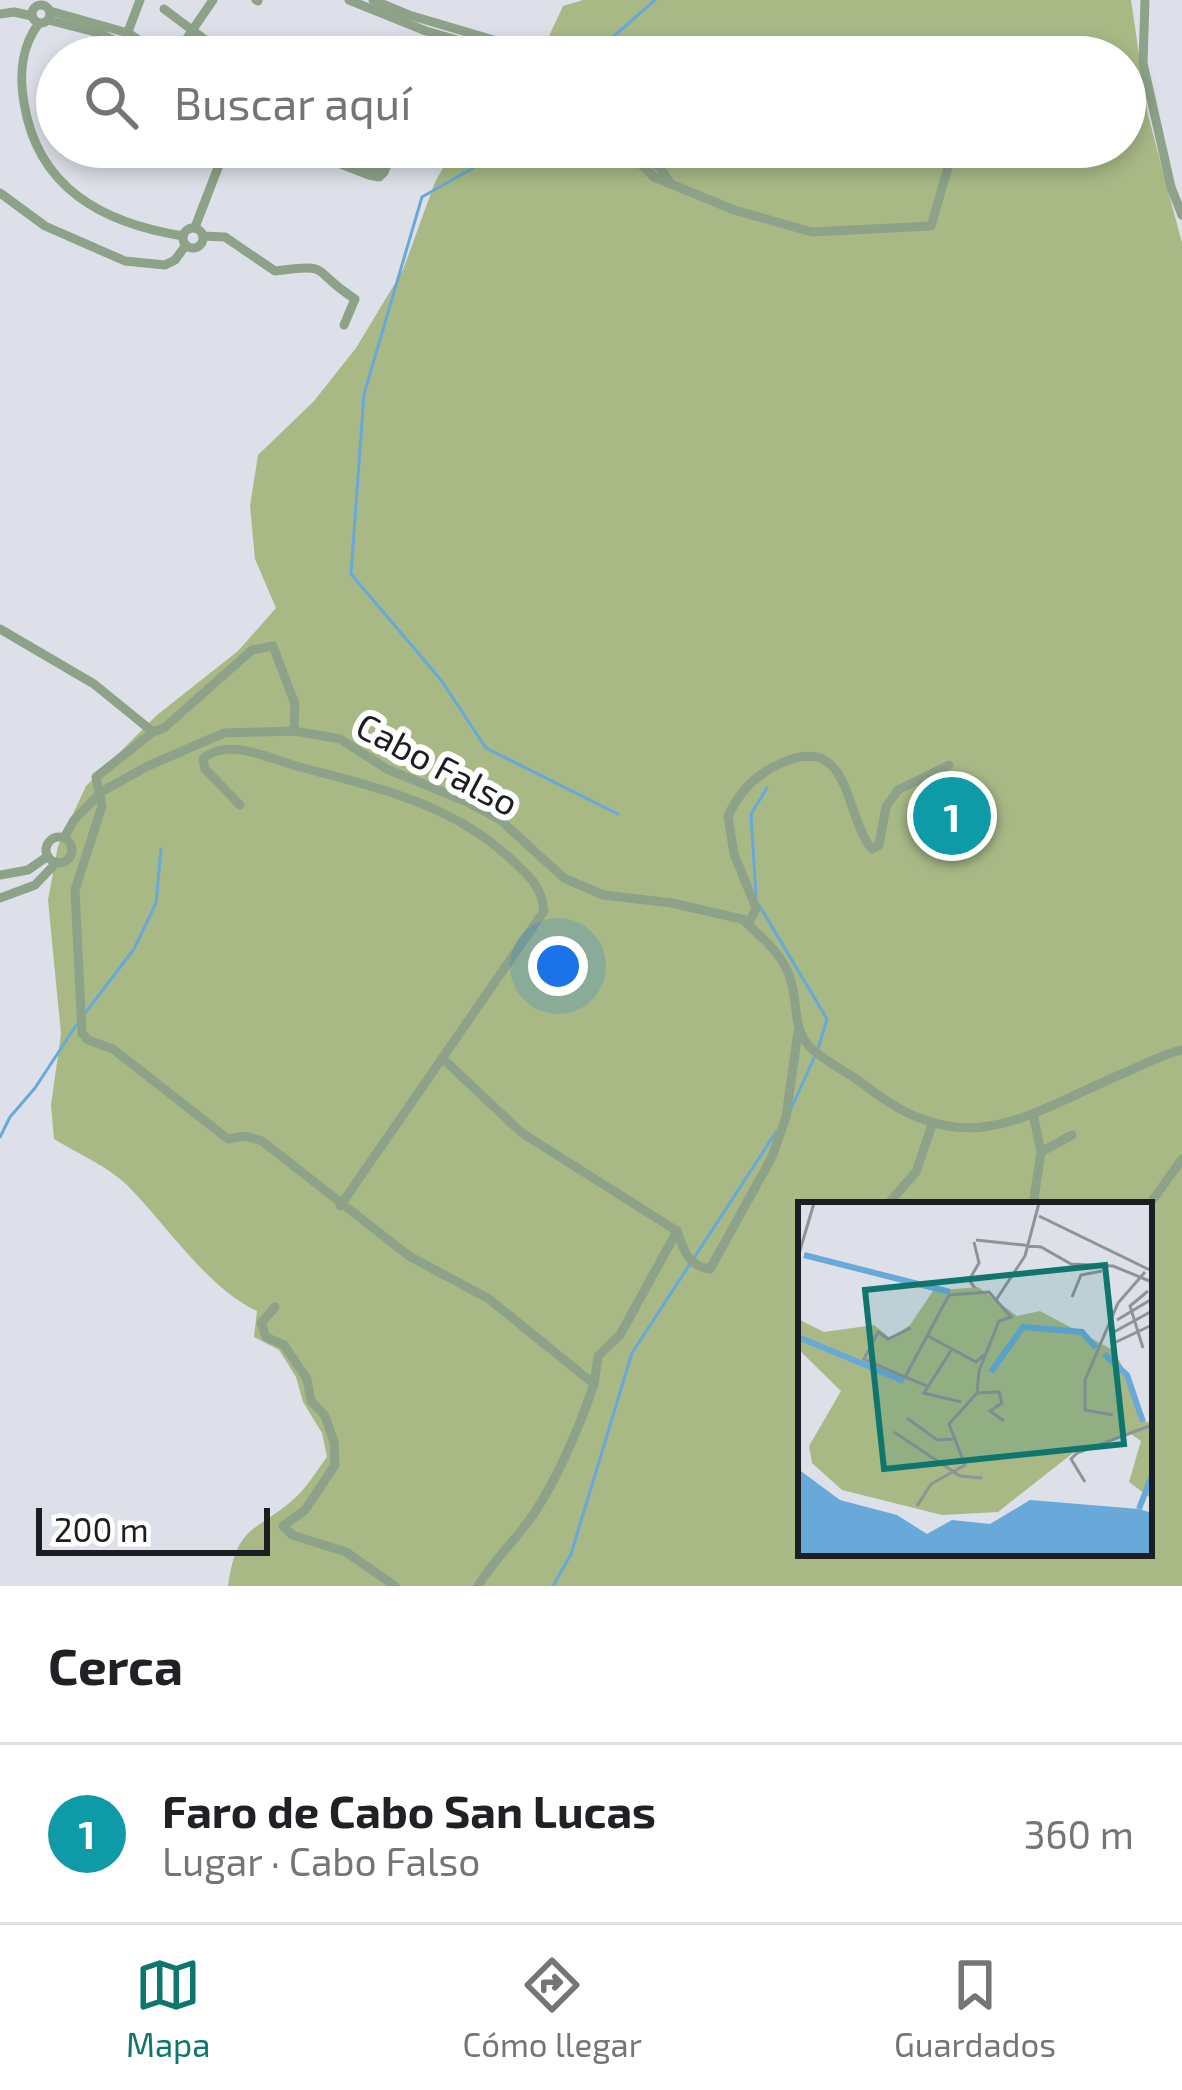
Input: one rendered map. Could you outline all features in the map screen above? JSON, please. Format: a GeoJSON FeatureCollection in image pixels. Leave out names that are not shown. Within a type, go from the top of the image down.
{"type":"FeatureCollection","features":[{"type":"Feature","properties":{"kind":"street"},"geometry":{"type":"LineString","coordinates":[[19,0],[41,12],[119,36]]}},
{"type":"Feature","properties":{"kind":"street"},"geometry":{"type":"LineString","coordinates":[[127,36],[140,0]]}},
{"type":"Feature","properties":{"kind":"street"},"geometry":{"type":"LineString","coordinates":[[188,36],[213,0]]}},
{"type":"Feature","properties":{"kind":"street"},"geometry":{"type":"LineString","coordinates":[[349,0],[440,36]]}},
{"type":"Feature","properties":{"kind":"street"},"geometry":{"type":"LineString","coordinates":[[373,0],[480,36]]}},
{"type":"Feature","properties":{"kind":"street"},"geometry":{"type":"LineString","coordinates":[[1141,36],[1145,0]]}},
{"type":"Feature","properties":{"kind":"street"},"geometry":{"type":"LineString","coordinates":[[164,9],[198,36]]}},
{"type":"Feature","properties":{"kind":"street"},"geometry":{"type":"LineString","coordinates":[[0,14],[41,12]]}},
{"type":"Feature","properties":{"kind":"street"},"geometry":{"type":"LineString","coordinates":[[36,143],[21,82],[26,47],[41,12]]}},
{"type":"Feature","properties":{"kind":"street"},"geometry":{"type":"LineString","coordinates":[[1146,76],[1182,215]]}},
{"type":"Feature","properties":{"kind":"street"},"geometry":{"type":"LineString","coordinates":[[49,168],[71,193],[94,207],[198,247],[219,168]]}},
{"type":"Feature","properties":{"kind":"street"},"geometry":{"type":"LineString","coordinates":[[643,168],[734,210],[812,232],[931,226],[948,168]]}},
{"type":"Feature","properties":{"kind":"street"},"geometry":{"type":"LineString","coordinates":[[661,168],[669,182]]}},
{"type":"Feature","properties":{"kind":"street"},"geometry":{"type":"LineString","coordinates":[[0,193],[53,230],[124,261],[165,265],[185,240],[199,232],[225,237],[275,271],[316,266],[355,299],[344,325]]}},
{"type":"Feature","properties":{"kind":"street"},"geometry":{"type":"LineString","coordinates":[[0,629],[94,684],[153,732]]}},
{"type":"Feature","properties":{"kind":"street"},"geometry":{"type":"LineString","coordinates":[[294,731],[296,704],[287,675],[273,646],[264,645],[96,777],[101,792],[99,822],[75,890],[82,1034],[113,1049],[228,1139],[245,1136],[262,1141],[409,1256],[489,1299],[594,1384]]}},
{"type":"Feature","properties":{"kind":"street","name":"Cabo Falso"},"geometry":{"type":"LineString","coordinates":[[101,792],[224,733],[294,731],[340,740],[387,769],[500,820],[564,878],[603,895],[672,902],[745,922]]}},
{"type":"Feature","properties":{"kind":"street"},"geometry":{"type":"LineString","coordinates":[[240,806],[205,769],[203,759],[211,752],[225,748],[266,756],[435,806],[495,844],[541,888],[544,911],[340,1206]]}},
{"type":"Feature","properties":{"kind":"street"},"geometry":{"type":"LineString","coordinates":[[745,922],[753,920],[756,908],[734,854],[728,816],[754,778],[799,755],[828,764],[846,784],[872,849],[879,845],[886,807],[898,790],[949,765]]}},
{"type":"Feature","properties":{"kind":"street"},"geometry":{"type":"LineString","coordinates":[[0,898],[35,885],[52,859],[49,841],[64,838],[101,792]]}},
{"type":"Feature","properties":{"kind":"street"},"geometry":{"type":"LineString","coordinates":[[0,874],[70,855],[71,847],[64,838]]}},
{"type":"Feature","properties":{"kind":"street"},"geometry":{"type":"LineString","coordinates":[[28,870],[35,885]]}},
{"type":"Feature","properties":{"kind":"street"},"geometry":{"type":"LineString","coordinates":[[442,1058],[522,1133],[677,1231],[692,1262],[710,1269],[772,1157],[786,1117],[798,1032],[791,980],[774,948],[745,922]]}},
{"type":"Feature","properties":{"kind":"street"},"geometry":{"type":"LineString","coordinates":[[798,1032],[814,1051],[888,1104],[932,1125],[987,1129],[1182,1050]]}},
{"type":"Feature","properties":{"kind":"street"},"geometry":{"type":"LineString","coordinates":[[794,1060],[814,1051]]}},
{"type":"Feature","properties":{"kind":"street"},"geometry":{"type":"LineString","coordinates":[[1033,1114],[1041,1152],[1033,1202]]}},
{"type":"Feature","properties":{"kind":"street"},"geometry":{"type":"LineString","coordinates":[[889,1202],[916,1172],[932,1125]]}},
{"type":"Feature","properties":{"kind":"street"},"geometry":{"type":"LineString","coordinates":[[1041,1152],[1072,1136]]}},
{"type":"Feature","properties":{"kind":"street"},"geometry":{"type":"LineString","coordinates":[[1151,1202],[1182,1160]]}},
{"type":"Feature","properties":{"kind":"street"},"geometry":{"type":"LineString","coordinates":[[478,1586],[553,1483],[594,1384],[598,1356],[620,1335],[677,1231]]}},
{"type":"Feature","properties":{"kind":"street"},"geometry":{"type":"LineString","coordinates":[[275,1307],[261,1323],[266,1337],[284,1345],[308,1379],[311,1401],[325,1416],[334,1442],[335,1465],[305,1510],[283,1526],[292,1535],[346,1552],[395,1586]]}},
{"type":"Feature","properties":{"kind":"green space"},"geometry":{"type":"Polygon","coordinates":[[[583,0],[1131,0],[1136,36],[549,36],[563,6],[583,0]]]}},
{"type":"Feature","properties":{"kind":"green space"},"geometry":{"type":"Polygon","coordinates":[[[1146,101],[1182,243],[1182,1586],[228,1586],[243,1540],[296,1497],[327,1457],[322,1433],[279,1350],[254,1337],[257,1311],[204,1271],[119,1178],[54,1139],[51,1105],[61,1034],[48,900],[58,846],[86,786],[157,715],[238,651],[276,608],[255,559],[250,506],[258,455],[314,401],[356,348],[403,270],[443,168],[1146,168],[1146,101]]]}},
{"type":"Feature","properties":{"kind":"waterway"},"geometry":{"type":"LineString","coordinates":[[614,36],[655,0]]}},
{"type":"Feature","properties":{"kind":"waterway"},"geometry":{"type":"LineString","coordinates":[[473,168],[422,197],[364,394],[351,574],[441,680],[486,748],[618,814]]}},
{"type":"Feature","properties":{"kind":"waterway"},"geometry":{"type":"LineString","coordinates":[[756,896],[751,814],[767,788]]}},
{"type":"Feature","properties":{"kind":"waterway"},"geometry":{"type":"LineString","coordinates":[[86,1012],[134,949],[156,903],[161,849]]}},
{"type":"Feature","properties":{"kind":"waterway"},"geometry":{"type":"LineString","coordinates":[[759,905],[827,1019],[818,1049]]}},
{"type":"Feature","properties":{"kind":"waterway"},"geometry":{"type":"LineString","coordinates":[[0,1137],[77,1024]]}},
{"type":"Feature","properties":{"kind":"waterway"},"geometry":{"type":"LineString","coordinates":[[791,1109],[814,1058]]}},
{"type":"Feature","properties":{"kind":"waterway"},"geometry":{"type":"LineString","coordinates":[[553,1586],[571,1554],[632,1353],[776,1132]]}},
{"type":"Feature","properties":{"kind":"place","name":"Faro de Cabo San Lucas"},"geometry":{"type":"Point","coordinates":[952,816]}}]}
